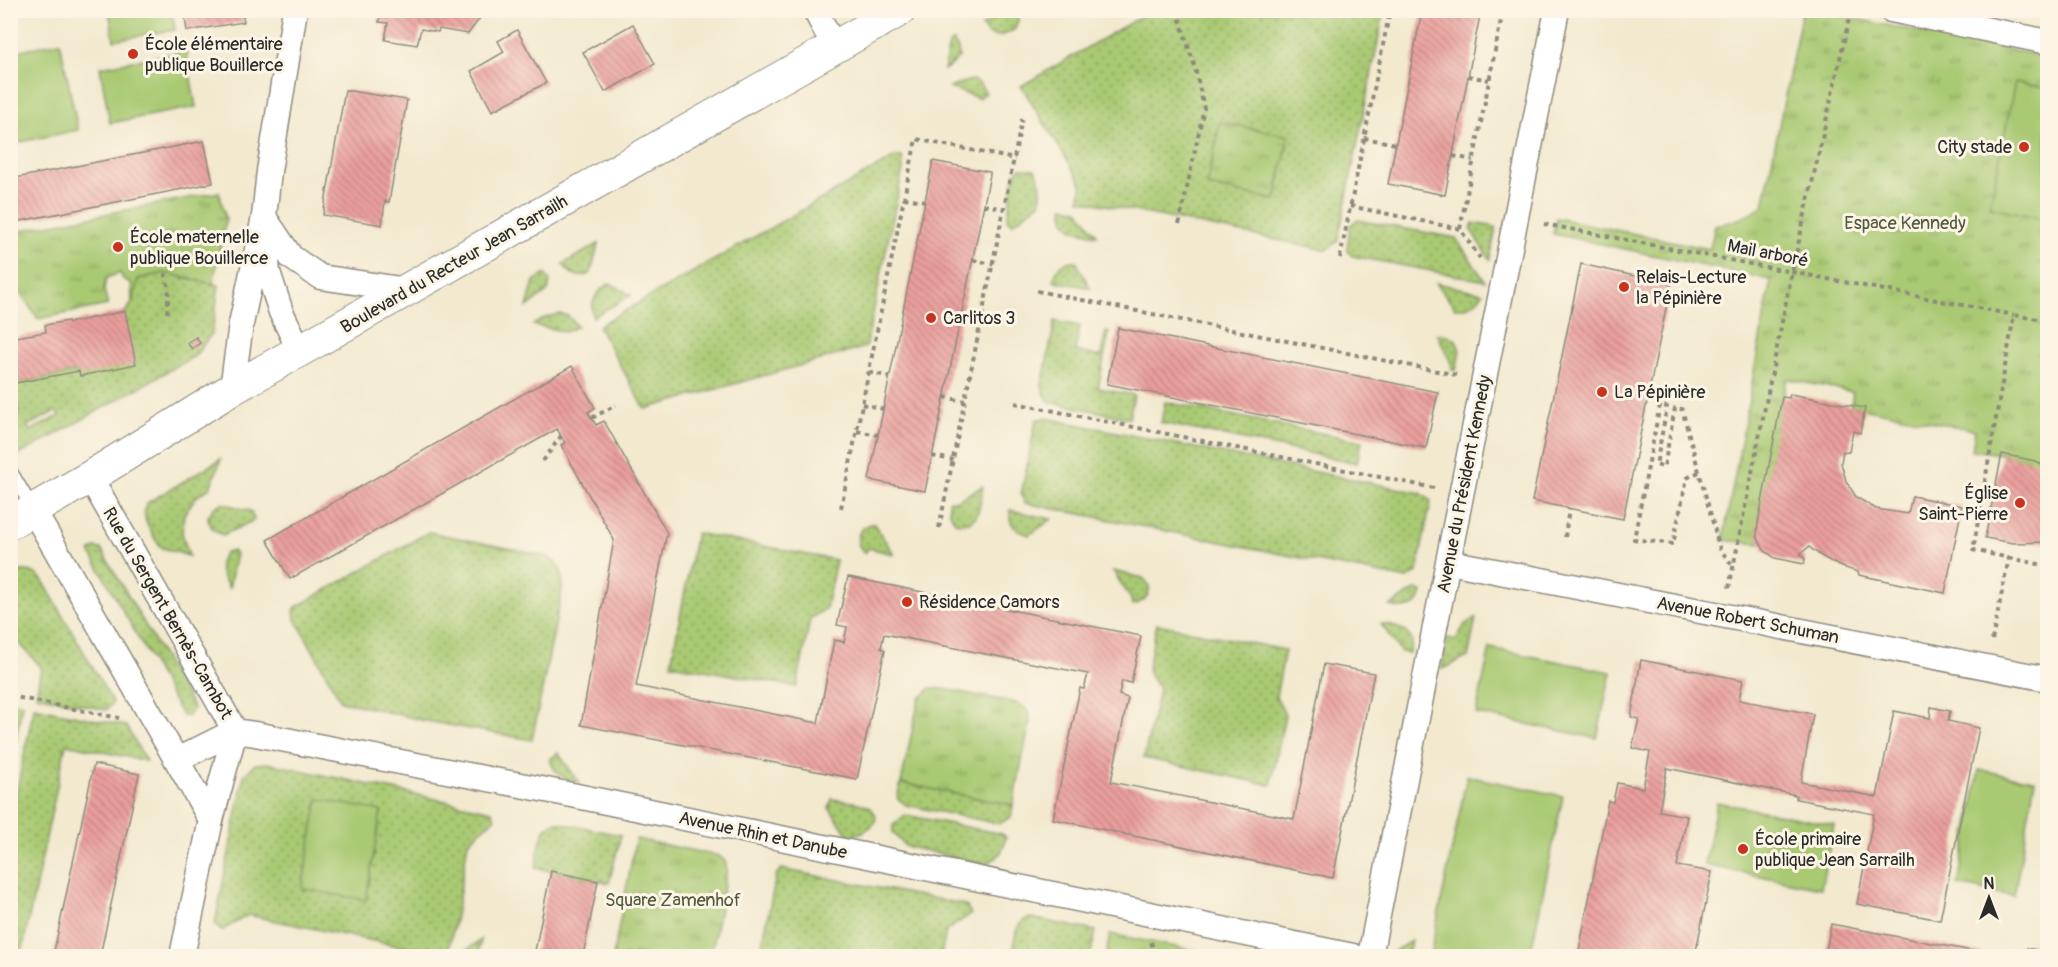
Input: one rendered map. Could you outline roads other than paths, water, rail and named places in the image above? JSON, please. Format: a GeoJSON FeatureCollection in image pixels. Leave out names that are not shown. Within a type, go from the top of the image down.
{"type":"FeatureCollection","features":[{"type":"Feature","properties":{"kind":"street"},"geometry":{"type":"LineString","coordinates":[[232,389],[241,324],[264,217],[295,10]]}},
{"type":"Feature","properties":{"kind":"street"},"geometry":{"type":"LineString","coordinates":[[815,10],[834,46]]}},
{"type":"Feature","properties":{"kind":"street","name":"Boulevard du Recteur Jean Sarrailh"},"geometry":{"type":"LineString","coordinates":[[22,516],[90,477],[232,389],[900,10]]}},
{"type":"Feature","properties":{"kind":"street","name":"Avenue du Président Kennedy"},"geometry":{"type":"LineString","coordinates":[[1370,957],[1557,10]]}},
{"type":"Feature","properties":{"kind":"street"},"geometry":{"type":"LineString","coordinates":[[1891,10],[2048,42]]}},
{"type":"Feature","properties":{"kind":"street"},"geometry":{"type":"LineString","coordinates":[[264,217],[291,257],[320,277],[407,290]]}},
{"type":"Feature","properties":{"kind":"street"},"geometry":{"type":"LineString","coordinates":[[264,217],[268,272],[281,312],[300,351]]}},
{"type":"Feature","properties":{"kind":"street","name":"Rue du Sergent Bernès-Cambot"},"geometry":{"type":"LineString","coordinates":[[90,477],[235,731],[211,820],[182,957]]}},
{"type":"Feature","properties":{"kind":"street"},"geometry":{"type":"LineString","coordinates":[[22,516],[158,726],[211,820]]}},
{"type":"Feature","properties":{"kind":"street","name":"Avenue Robert Schuman"},"geometry":{"type":"LineString","coordinates":[[1449,561],[2048,679]]}},
{"type":"Feature","properties":{"kind":"street"},"geometry":{"type":"LineString","coordinates":[[177,760],[235,731]]}},
{"type":"Feature","properties":{"kind":"street","name":"Avenue Rhin et Danube"},"geometry":{"type":"LineString","coordinates":[[235,731],[572,795],[1267,948],[1353,957]]}},
{"type":"Feature","properties":{"kind":"lane"},"geometry":{"type":"LineString","coordinates":[[10,471],[22,516]]}},
{"type":"Feature","properties":{"kind":"place","name":"École élémentaire publique Bouillerce"},"geometry":{"type":"Point","coordinates":[133,54]}},
{"type":"Feature","properties":{"kind":"place","name":"City stade"},"geometry":{"type":"Point","coordinates":[2024,147]}},
{"type":"Feature","properties":{"kind":"place","name":"École maternelle publique Bouillerce"},"geometry":{"type":"Point","coordinates":[118,247]}},
{"type":"Feature","properties":{"kind":"place","name":"Relais-Lecture la Pépinière"},"geometry":{"type":"Point","coordinates":[1624,287]}},
{"type":"Feature","properties":{"kind":"place","name":"Carlitos 3"},"geometry":{"type":"Point","coordinates":[931,318]}},
{"type":"Feature","properties":{"kind":"place","name":"La Pépinière"},"geometry":{"type":"Point","coordinates":[1602,392]}},
{"type":"Feature","properties":{"kind":"place","name":"Église Saint-Pierre"},"geometry":{"type":"Point","coordinates":[2020,503]}},
{"type":"Feature","properties":{"kind":"place","name":"Résidence Camors"},"geometry":{"type":"Point","coordinates":[907,602]}},
{"type":"Feature","properties":{"kind":"place","name":"École primaire publique Jean Sarrailh"},"geometry":{"type":"Point","coordinates":[1743,849]}},
{"type":"Feature","properties":{"kind":"park label","name":"Espace Kennedy"},"geometry":{"type":"Point","coordinates":[1905,223]}},
{"type":"Feature","properties":{"kind":"park label","name":"Square Zamenhof"},"geometry":{"type":"Point","coordinates":[673,900]}}]}
